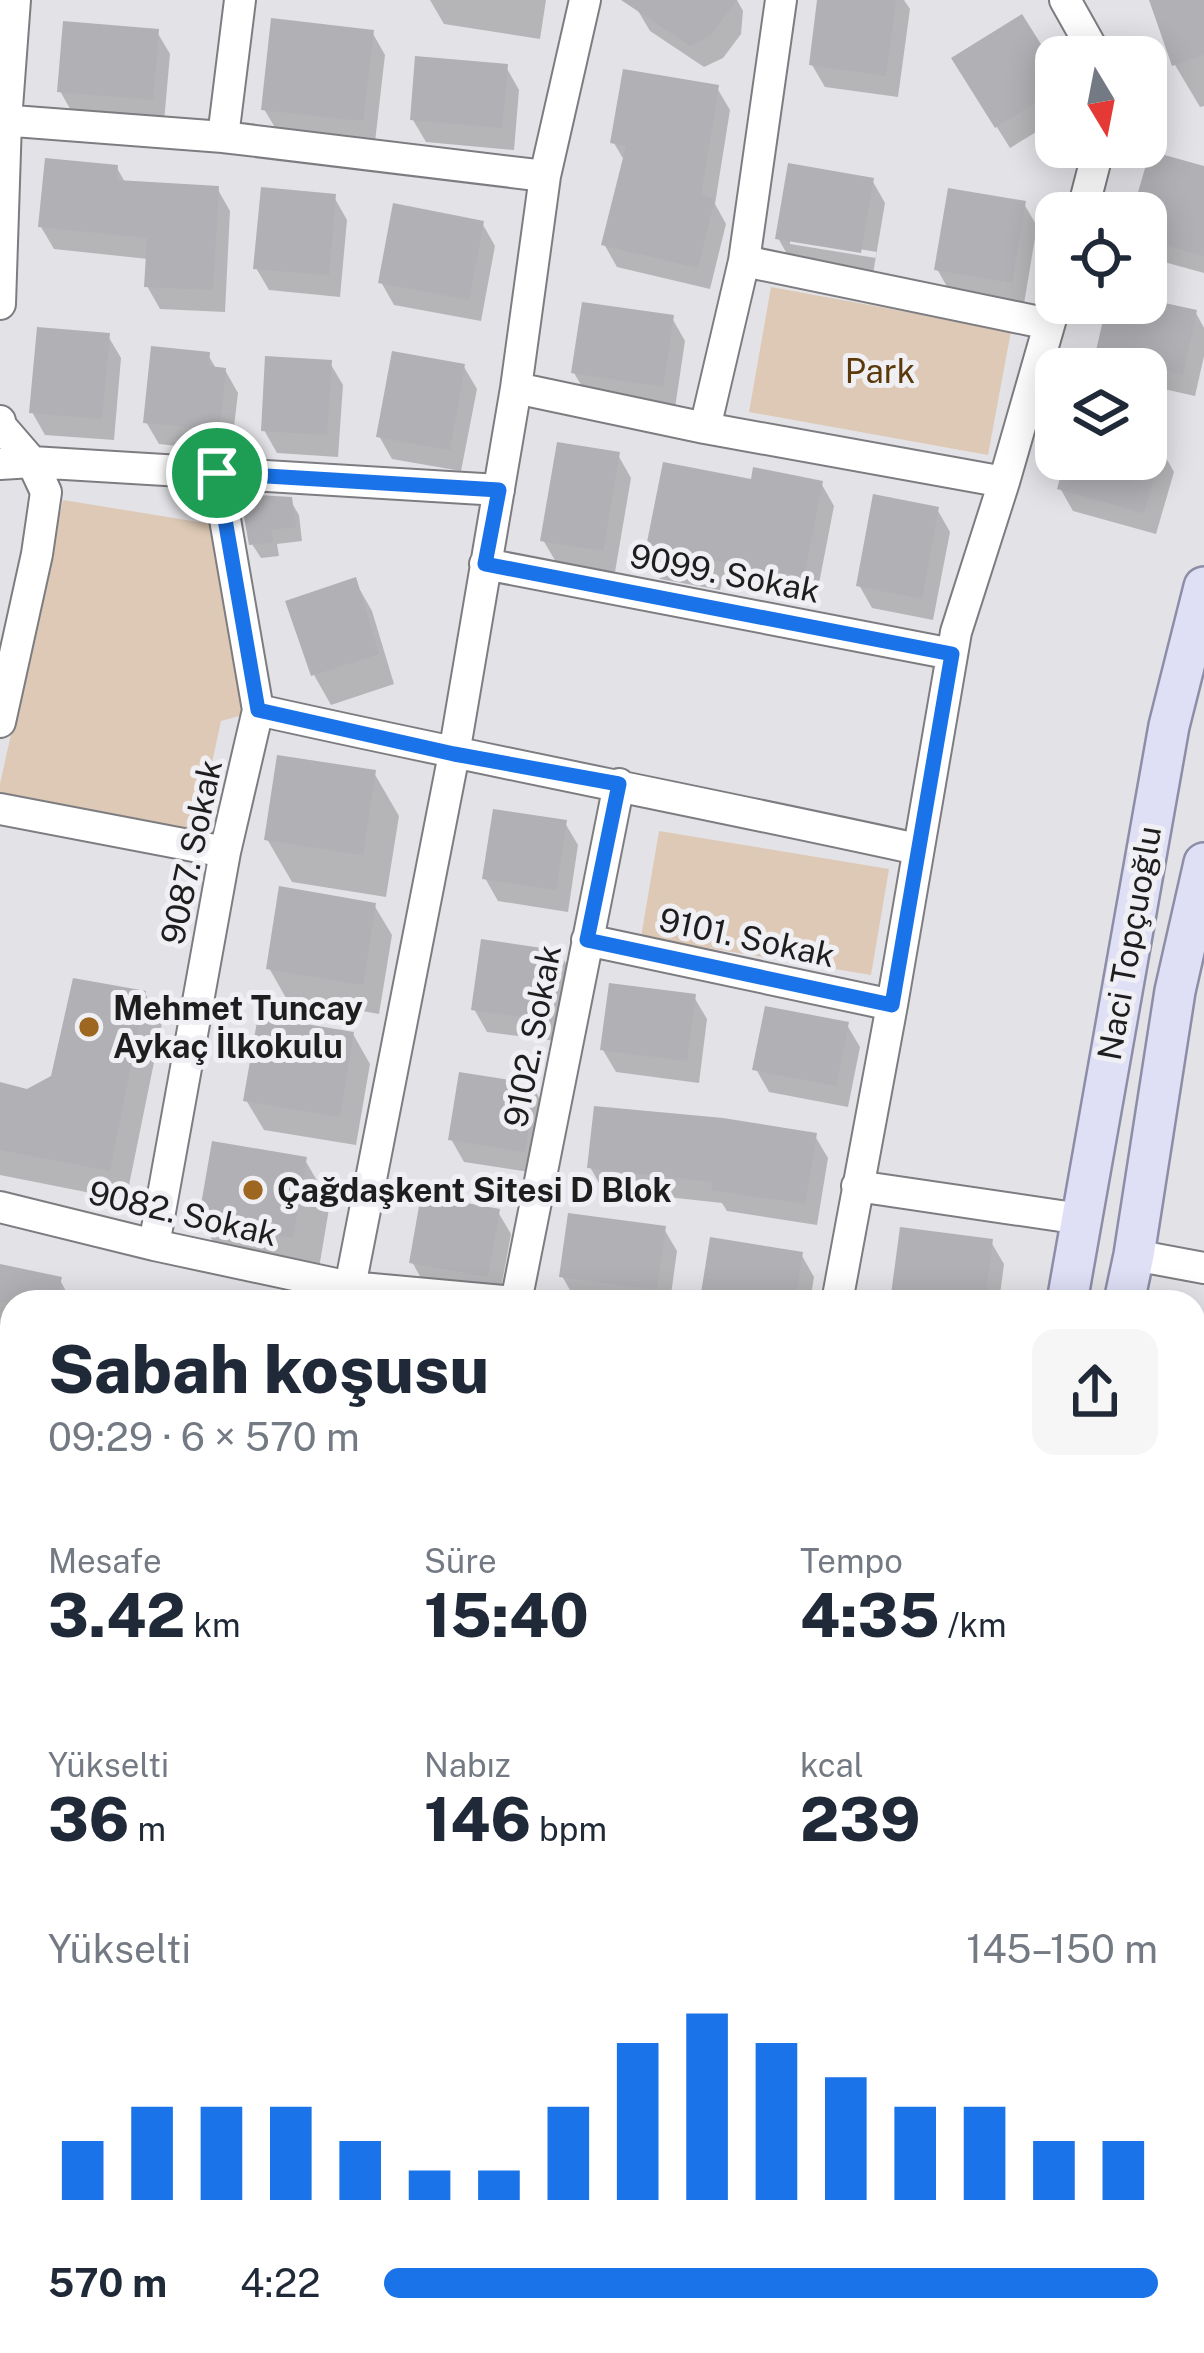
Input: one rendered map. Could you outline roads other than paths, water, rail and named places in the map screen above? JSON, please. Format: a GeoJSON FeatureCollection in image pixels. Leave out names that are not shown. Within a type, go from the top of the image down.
{"type":"FeatureCollection","features":[{"type":"Feature","properties":{"kind":"main road","name":"Naci Topçuoğlu"},"geometry":{"type":"LineString","coordinates":[[1069,1290],[1169,726],[1204,587]]}},
{"type":"Feature","properties":{"kind":"main road","name":"Naci Topçuoğlu"},"geometry":{"type":"LineString","coordinates":[[1127,1290],[1175,991],[1204,863]]}},
{"type":"Feature","properties":{"kind":"street"},"geometry":{"type":"LineString","coordinates":[[1,296],[3,121],[15,0]]}},
{"type":"Feature","properties":{"kind":"street"},"geometry":{"type":"LineString","coordinates":[[223,136],[240,0]]}},
{"type":"Feature","properties":{"kind":"street"},"geometry":{"type":"LineString","coordinates":[[350,1290],[454,754],[516,388],[545,176],[585,0]]}},
{"type":"Feature","properties":{"kind":"street"},"geometry":{"type":"LineString","coordinates":[[705,428],[745,261],[781,0]]}},
{"type":"Feature","properties":{"kind":"street"},"geometry":{"type":"LineString","coordinates":[[1065,0],[1085,36]]}},
{"type":"Feature","properties":{"kind":"street"},"geometry":{"type":"LineString","coordinates":[[3,121],[223,136],[545,176]]}},
{"type":"Feature","properties":{"kind":"street"},"geometry":{"type":"LineString","coordinates":[[745,261],[1035,309]]}},
{"type":"Feature","properties":{"kind":"street"},"geometry":{"type":"LineString","coordinates":[[839,1290],[956,632],[1050,324]]}},
{"type":"Feature","properties":{"kind":"street"},"geometry":{"type":"LineString","coordinates":[[516,388],[1004,482]]}},
{"type":"Feature","properties":{"kind":"street"},"geometry":{"type":"LineString","coordinates":[[0,421],[32,462],[46,491],[0,722]]}},
{"type":"Feature","properties":{"kind":"street"},"geometry":{"type":"LineString","coordinates":[[0,464],[32,462],[499,490]]}},
{"type":"Feature","properties":{"kind":"street","name":"9087. Sokak"},"geometry":{"type":"LineString","coordinates":[[154,1245],[225,852],[258,710],[217,473]]}},
{"type":"Feature","properties":{"kind":"street","name":"9099. Sokak"},"geometry":{"type":"LineString","coordinates":[[485,564],[952,654]]}},
{"type":"Feature","properties":{"kind":"street"},"geometry":{"type":"LineString","coordinates":[[258,710],[917,849]]}},
{"type":"Feature","properties":{"kind":"street","name":"9102. Sokak"},"geometry":{"type":"LineString","coordinates":[[517,1290],[619,784]]}},
{"type":"Feature","properties":{"kind":"street"},"geometry":{"type":"LineString","coordinates":[[0,808],[225,852]]}},
{"type":"Feature","properties":{"kind":"street","name":"9101. Sokak"},"geometry":{"type":"LineString","coordinates":[[587,940],[892,1005]]}},
{"type":"Feature","properties":{"kind":"street"},"geometry":{"type":"LineString","coordinates":[[857,1186],[1081,1219]]}},
{"type":"Feature","properties":{"kind":"street","name":"9082. Sokak"},"geometry":{"type":"LineString","coordinates":[[0,1207],[330,1290]]}},
{"type":"Feature","properties":{"kind":"street"},"geometry":{"type":"LineString","coordinates":[[1134,1255],[1204,1268]]}},
{"type":"Feature","properties":{"kind":"place","name":"Mehmet Tuncay Aykaç İlkokulu"},"geometry":{"type":"Point","coordinates":[89,1027]}},
{"type":"Feature","properties":{"kind":"place","name":"Çağdaşkent Sitesi D Blok"},"geometry":{"type":"Point","coordinates":[253,1190]}},
{"type":"Feature","properties":{"kind":"park label","name":"Park"},"geometry":{"type":"Point","coordinates":[880,371]}}]}
